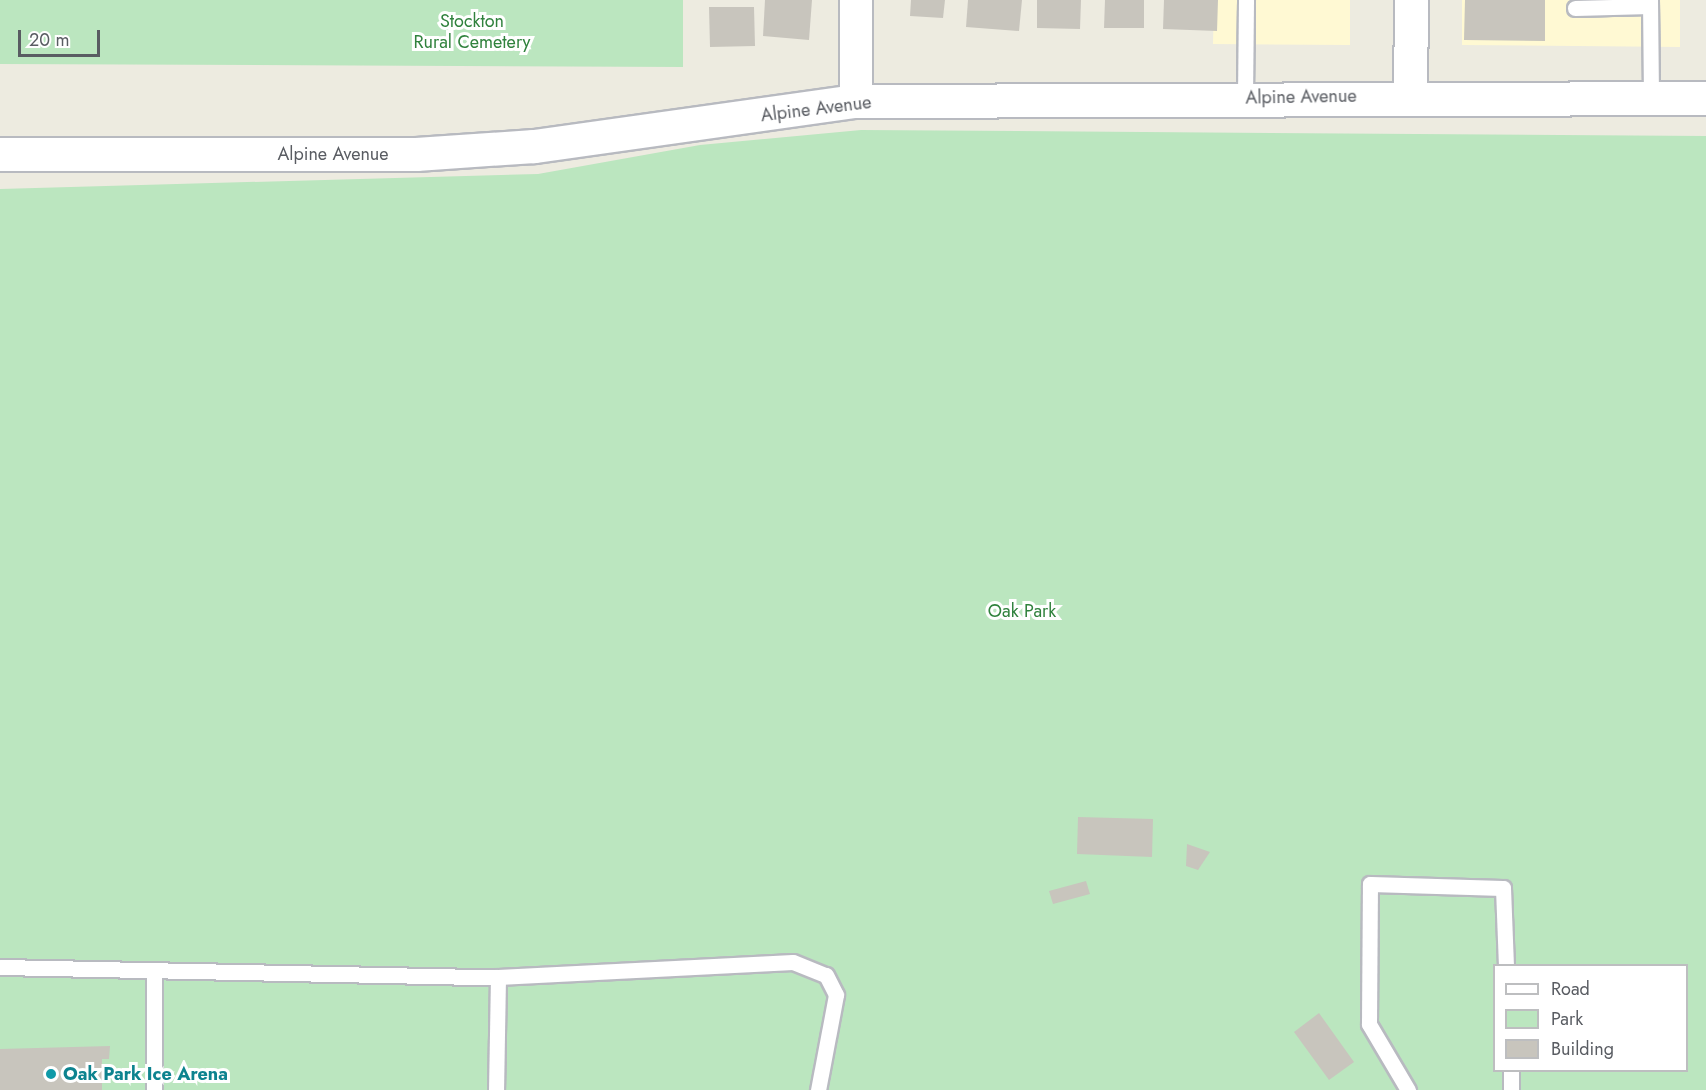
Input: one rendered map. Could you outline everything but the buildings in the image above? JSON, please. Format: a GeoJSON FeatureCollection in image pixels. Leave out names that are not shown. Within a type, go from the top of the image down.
{"type":"FeatureCollection","features":[{"type":"Feature","properties":{"kind":"street"},"geometry":{"type":"LineString","coordinates":[[856,0],[856,101]]}},
{"type":"Feature","properties":{"kind":"street"},"geometry":{"type":"LineString","coordinates":[[1410,96],[1411,0]]}},
{"type":"Feature","properties":{"kind":"street","name":"Alpine Avenue"},"geometry":{"type":"LineString","coordinates":[[0,154],[416,153],[534,146],[856,101],[1410,96],[1706,98]]}},
{"type":"Feature","properties":{"kind":"lane"},"geometry":{"type":"LineString","coordinates":[[1245,97],[1246,0]]}},
{"type":"Feature","properties":{"kind":"lane"},"geometry":{"type":"LineString","coordinates":[[1575,8],[1650,3],[1651,98]]}},
{"type":"Feature","properties":{"kind":"lane"},"geometry":{"type":"LineString","coordinates":[[1408,1090],[1369,1024],[1370,884],[1503,888],[1506,964]]}},
{"type":"Feature","properties":{"kind":"lane"},"geometry":{"type":"LineString","coordinates":[[0,967],[498,977],[793,962],[826,975],[836,995],[818,1090]]}},
{"type":"Feature","properties":{"kind":"lane"},"geometry":{"type":"LineString","coordinates":[[154,970],[154,1090]]}},
{"type":"Feature","properties":{"kind":"lane"},"geometry":{"type":"LineString","coordinates":[[496,1090],[498,977]]}},
{"type":"Feature","properties":{"kind":"lane"},"geometry":{"type":"LineString","coordinates":[[1510,1072],[1511,1090]]}},
{"type":"Feature","properties":{"kind":"shaded area"},"geometry":{"type":"Polygon","coordinates":[[[1214,0],[1350,0],[1350,45],[1213,44],[1214,0]]]}},
{"type":"Feature","properties":{"kind":"shaded area"},"geometry":{"type":"Polygon","coordinates":[[[1462,0],[1680,0],[1680,47],[1462,45],[1462,0]]]}},
{"type":"Feature","properties":{"kind":"green space","name":"Stockton Rural Cemetery"},"geometry":{"type":"Polygon","coordinates":[[[0,0],[683,0],[683,67],[0,64],[0,0]]]}},
{"type":"Feature","properties":{"kind":"green space","name":"Oak Park"},"geometry":{"type":"Polygon","coordinates":[[[861,130],[1706,136],[1706,1090],[0,1090],[0,189],[538,174],[700,145],[861,130]]]}},
{"type":"Feature","properties":{"kind":"place","name":"Oak Park Ice Arena"},"geometry":{"type":"Point","coordinates":[51,1074]}}]}
